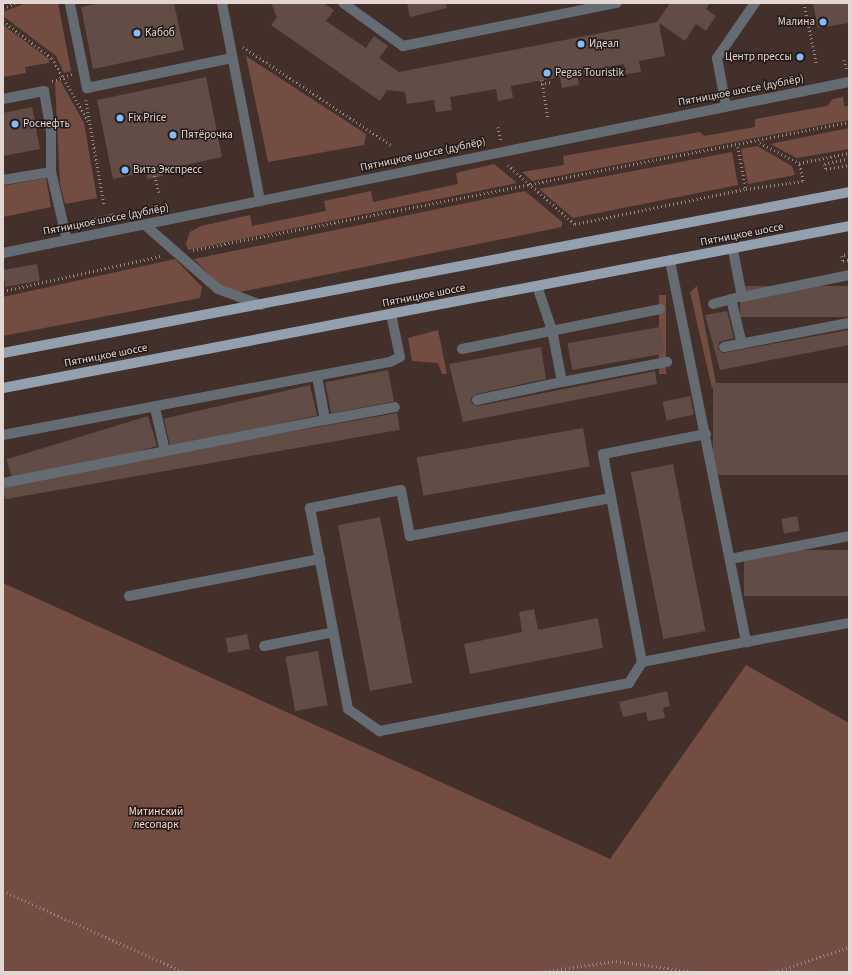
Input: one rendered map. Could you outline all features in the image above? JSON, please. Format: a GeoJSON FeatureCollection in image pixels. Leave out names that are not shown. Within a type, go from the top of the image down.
{"type":"FeatureCollection","features":[{"type":"Feature","properties":{"kind":"main road","name":"Пятницкое шоссе"},"geometry":{"type":"LineString","coordinates":[[3,353],[849,192]]}},
{"type":"Feature","properties":{"kind":"main road","name":"Пятницкое шоссе"},"geometry":{"type":"LineString","coordinates":[[3,388],[733,250],[849,226]]}},
{"type":"Feature","properties":{"kind":"street"},"geometry":{"type":"LineString","coordinates":[[222,3],[260,201]]}},
{"type":"Feature","properties":{"kind":"street"},"geometry":{"type":"LineString","coordinates":[[343,3],[403,46],[617,3]]}},
{"type":"Feature","properties":{"kind":"street"},"geometry":{"type":"LineString","coordinates":[[726,106],[718,58],[755,3]]}},
{"type":"Feature","properties":{"kind":"street"},"geometry":{"type":"LineString","coordinates":[[70,4],[87,88],[232,58]]}},
{"type":"Feature","properties":{"kind":"street","name":"Пятницкое шоссе (дублёр)"},"geometry":{"type":"LineString","coordinates":[[3,253],[849,82]]}},
{"type":"Feature","properties":{"kind":"street"},"geometry":{"type":"LineString","coordinates":[[3,99],[44,91],[51,132],[51,172],[67,240]]}},
{"type":"Feature","properties":{"kind":"street"},"geometry":{"type":"LineString","coordinates":[[3,180],[51,172]]}},
{"type":"Feature","properties":{"kind":"street"},"geometry":{"type":"LineString","coordinates":[[144,225],[179,252],[218,289],[261,305]]}},
{"type":"Feature","properties":{"kind":"street"},"geometry":{"type":"LineString","coordinates":[[733,250],[742,297]]}},
{"type":"Feature","properties":{"kind":"street"},"geometry":{"type":"LineString","coordinates":[[670,261],[706,434],[746,642]]}},
{"type":"Feature","properties":{"kind":"street"},"geometry":{"type":"LineString","coordinates":[[713,304],[849,275]]}},
{"type":"Feature","properties":{"kind":"street"},"geometry":{"type":"LineString","coordinates":[[537,286],[552,330],[562,382]]}},
{"type":"Feature","properties":{"kind":"street"},"geometry":{"type":"LineString","coordinates":[[731,300],[742,344]]}},
{"type":"Feature","properties":{"kind":"street"},"geometry":{"type":"LineString","coordinates":[[462,348],[660,309]]}},
{"type":"Feature","properties":{"kind":"street"},"geometry":{"type":"LineString","coordinates":[[3,435],[155,408],[390,362],[400,357],[391,314]]}},
{"type":"Feature","properties":{"kind":"street"},"geometry":{"type":"LineString","coordinates":[[724,347],[849,322]]}},
{"type":"Feature","properties":{"kind":"street"},"geometry":{"type":"LineString","coordinates":[[477,400],[667,362]]}},
{"type":"Feature","properties":{"kind":"street"},"geometry":{"type":"LineString","coordinates":[[317,376],[326,420]]}},
{"type":"Feature","properties":{"kind":"street"},"geometry":{"type":"LineString","coordinates":[[3,483],[394,407]]}},
{"type":"Feature","properties":{"kind":"street"},"geometry":{"type":"LineString","coordinates":[[155,408],[165,451]]}},
{"type":"Feature","properties":{"kind":"street"},"geometry":{"type":"LineString","coordinates":[[611,498],[410,536],[401,490],[310,508],[348,710],[380,731],[629,683],[642,662],[603,454],[706,434]]}},
{"type":"Feature","properties":{"kind":"street"},"geometry":{"type":"LineString","coordinates":[[730,559],[849,536]]}},
{"type":"Feature","properties":{"kind":"street"},"geometry":{"type":"LineString","coordinates":[[129,596],[320,559]]}},
{"type":"Feature","properties":{"kind":"street"},"geometry":{"type":"LineString","coordinates":[[642,662],[849,623]]}},
{"type":"Feature","properties":{"kind":"street"},"geometry":{"type":"LineString","coordinates":[[264,646],[334,632]]}},
{"type":"Feature","properties":{"kind":"path"},"geometry":{"type":"LineString","coordinates":[[3,8],[16,3]]}},
{"type":"Feature","properties":{"kind":"path"},"geometry":{"type":"LineString","coordinates":[[804,3],[817,65]]}},
{"type":"Feature","properties":{"kind":"path"},"geometry":{"type":"LineString","coordinates":[[3,21],[52,58],[90,124]]}},
{"type":"Feature","properties":{"kind":"path"},"geometry":{"type":"LineString","coordinates":[[239,45],[391,145]]}},
{"type":"Feature","properties":{"kind":"path"},"geometry":{"type":"LineString","coordinates":[[55,78],[72,74]]}},
{"type":"Feature","properties":{"kind":"path"},"geometry":{"type":"LineString","coordinates":[[548,118],[542,82],[551,82]]}},
{"type":"Feature","properties":{"kind":"path"},"geometry":{"type":"LineString","coordinates":[[87,88],[90,124],[104,204]]}},
{"type":"Feature","properties":{"kind":"path"},"geometry":{"type":"LineString","coordinates":[[3,291],[179,252],[849,122]]}},
{"type":"Feature","properties":{"kind":"path"},"geometry":{"type":"LineString","coordinates":[[498,127],[501,142]]}},
{"type":"Feature","properties":{"kind":"path"},"geometry":{"type":"LineString","coordinates":[[760,143],[799,163],[849,154]]}},
{"type":"Feature","properties":{"kind":"path"},"geometry":{"type":"LineString","coordinates":[[738,147],[746,189]]}},
{"type":"Feature","properties":{"kind":"path"},"geometry":{"type":"LineString","coordinates":[[849,159],[825,164],[826,169],[849,165]]}},
{"type":"Feature","properties":{"kind":"path"},"geometry":{"type":"LineString","coordinates":[[506,163],[575,224],[746,189],[803,181],[799,163]]}},
{"type":"Feature","properties":{"kind":"path"},"geometry":{"type":"LineString","coordinates":[[154,172],[159,192]]}},
{"type":"Feature","properties":{"kind":"path"},"geometry":{"type":"LineString","coordinates":[[849,254],[842,256],[843,261],[849,260]]}},
{"type":"Feature","properties":{"kind":"path"},"geometry":{"type":"LineString","coordinates":[[3,892],[184,972]]}},
{"type":"Feature","properties":{"kind":"path"},"geometry":{"type":"LineString","coordinates":[[778,972],[849,947]]}},
{"type":"Feature","properties":{"kind":"path"},"geometry":{"type":"LineString","coordinates":[[541,972],[616,961],[695,972]]}},
{"type":"Feature","properties":{"kind":"path"},"geometry":{"type":"LineString","coordinates":[[764,972],[849,972]]}},
{"type":"Feature","properties":{"kind":"green space"},"geometry":{"type":"Polygon","coordinates":[[[26,3],[58,3],[71,71],[64,73],[56,56],[3,16],[3,12],[26,3]]]}},
{"type":"Feature","properties":{"kind":"green space"},"geometry":{"type":"Polygon","coordinates":[[[3,25],[49,59],[49,63],[25,67],[26,73],[3,77],[3,25]]]}},
{"type":"Feature","properties":{"kind":"green space"},"geometry":{"type":"Polygon","coordinates":[[[246,56],[366,134],[364,145],[268,162],[246,56]]]}},
{"type":"Feature","properties":{"kind":"green space"},"geometry":{"type":"Polygon","coordinates":[[[60,80],[84,123],[97,198],[65,204],[60,184],[55,82],[60,80]]]}},
{"type":"Feature","properties":{"kind":"green space"},"geometry":{"type":"Polygon","coordinates":[[[843,97],[844,106],[849,106],[849,120],[532,181],[522,172],[564,165],[563,156],[700,132],[704,136],[755,127],[755,119],[827,106],[833,99],[843,97]]]}},
{"type":"Feature","properties":{"kind":"green space"},"geometry":{"type":"Polygon","coordinates":[[[849,128],[849,149],[797,158],[770,144],[849,128]]]}},
{"type":"Feature","properties":{"kind":"green space"},"geometry":{"type":"Polygon","coordinates":[[[757,146],[792,166],[795,175],[748,184],[741,149],[757,146]]]}},
{"type":"Feature","properties":{"kind":"green space"},"geometry":{"type":"Polygon","coordinates":[[[732,152],[738,185],[573,218],[539,189],[732,152]]]}},
{"type":"Feature","properties":{"kind":"green space"},"geometry":{"type":"Polygon","coordinates":[[[494,164],[517,183],[188,250],[186,243],[190,232],[201,226],[250,215],[252,226],[326,211],[324,201],[371,191],[373,202],[458,184],[456,173],[494,164]]]}},
{"type":"Feature","properties":{"kind":"green space"},"geometry":{"type":"Polygon","coordinates":[[[46,178],[51,207],[3,217],[3,186],[46,178]]]}},
{"type":"Feature","properties":{"kind":"green space"},"geometry":{"type":"Polygon","coordinates":[[[525,191],[562,222],[562,227],[235,293],[221,287],[194,259],[525,191]]]}},
{"type":"Feature","properties":{"kind":"green space"},"geometry":{"type":"Polygon","coordinates":[[[114,213],[116,221],[82,228],[74,223],[114,213]]]}},
{"type":"Feature","properties":{"kind":"green space"},"geometry":{"type":"Polygon","coordinates":[[[175,259],[202,287],[200,298],[3,336],[3,297],[175,259]]]}},
{"type":"Feature","properties":{"kind":"green space"},"geometry":{"type":"Polygon","coordinates":[[[697,286],[717,388],[712,388],[690,292],[697,286]]]}},
{"type":"Feature","properties":{"kind":"green space"},"geometry":{"type":"Polygon","coordinates":[[[659,295],[666,295],[666,374],[659,374],[659,295]]]}},
{"type":"Feature","properties":{"kind":"green space"},"geometry":{"type":"Polygon","coordinates":[[[438,330],[447,374],[442,374],[438,363],[412,361],[408,338],[438,330]]]}},
{"type":"Feature","properties":{"kind":"green space","name":"Митинский лесопарк"},"geometry":{"type":"Polygon","coordinates":[[[3,583],[610,859],[746,665],[849,723],[849,972],[3,972],[3,583]]]}},
{"type":"Feature","properties":{"kind":"building"},"geometry":{"type":"Polygon","coordinates":[[[101,3],[174,3],[184,50],[93,69],[81,7],[101,3]]]}},
{"type":"Feature","properties":{"kind":"building"},"geometry":{"type":"Polygon","coordinates":[[[271,3],[323,3],[334,10],[326,21],[366,48],[374,36],[388,46],[379,58],[399,72],[657,22],[670,3],[710,3],[706,9],[716,16],[706,31],[696,24],[685,41],[659,23],[665,56],[639,61],[641,72],[626,74],[624,64],[577,73],[579,85],[562,88],[560,77],[511,86],[513,98],[498,101],[496,89],[450,97],[452,110],[436,112],[434,100],[407,104],[405,92],[387,90],[380,101],[271,25],[277,17],[271,3]]]}},
{"type":"Feature","properties":{"kind":"building"},"geometry":{"type":"Polygon","coordinates":[[[407,3],[446,3],[447,8],[410,17],[407,3]]]}},
{"type":"Feature","properties":{"kind":"building"},"geometry":{"type":"Polygon","coordinates":[[[813,3],[849,3],[849,23],[818,28],[813,3]]]}},
{"type":"Feature","properties":{"kind":"building"},"geometry":{"type":"Polygon","coordinates":[[[206,77],[222,157],[161,170],[163,176],[147,179],[146,172],[113,179],[97,100],[206,77]]]}},
{"type":"Feature","properties":{"kind":"building"},"geometry":{"type":"Polygon","coordinates":[[[32,107],[40,149],[3,156],[3,113],[32,107]]]}},
{"type":"Feature","properties":{"kind":"building"},"geometry":{"type":"Polygon","coordinates":[[[37,264],[40,281],[5,287],[3,270],[37,264]]]}},
{"type":"Feature","properties":{"kind":"building"},"geometry":{"type":"Polygon","coordinates":[[[740,286],[849,286],[849,317],[740,317],[740,286]]]}},
{"type":"Feature","properties":{"kind":"building"},"geometry":{"type":"Polygon","coordinates":[[[727,311],[734,338],[719,342],[718,349],[722,353],[849,330],[849,345],[720,370],[705,315],[727,311]]]}},
{"type":"Feature","properties":{"kind":"building"},"geometry":{"type":"Polygon","coordinates":[[[660,327],[665,354],[572,370],[567,343],[660,327]]]}},
{"type":"Feature","properties":{"kind":"building"},"geometry":{"type":"Polygon","coordinates":[[[541,347],[546,379],[476,394],[471,398],[472,404],[478,406],[655,371],[657,384],[463,422],[449,364],[541,347]]]}},
{"type":"Feature","properties":{"kind":"building"},"geometry":{"type":"Polygon","coordinates":[[[388,370],[394,401],[331,414],[325,382],[388,370]]]}},
{"type":"Feature","properties":{"kind":"building"},"geometry":{"type":"Polygon","coordinates":[[[713,383],[849,383],[849,475],[713,475],[713,383]]]}},
{"type":"Feature","properties":{"kind":"building"},"geometry":{"type":"Polygon","coordinates":[[[310,385],[317,415],[171,449],[164,419],[310,385]]]}},
{"type":"Feature","properties":{"kind":"building"},"geometry":{"type":"Polygon","coordinates":[[[690,396],[694,415],[667,420],[663,402],[690,396]]]}},
{"type":"Feature","properties":{"kind":"building"},"geometry":{"type":"Polygon","coordinates":[[[397,413],[400,430],[5,499],[3,482],[397,413]]]}},
{"type":"Feature","properties":{"kind":"building"},"geometry":{"type":"Polygon","coordinates":[[[148,416],[157,446],[16,489],[6,459],[148,416]]]}},
{"type":"Feature","properties":{"kind":"building"},"geometry":{"type":"Polygon","coordinates":[[[583,428],[590,466],[423,496],[417,457],[583,428]]]}},
{"type":"Feature","properties":{"kind":"building"},"geometry":{"type":"Polygon","coordinates":[[[673,464],[705,631],[663,639],[631,472],[673,464]]]}},
{"type":"Feature","properties":{"kind":"building"},"geometry":{"type":"Polygon","coordinates":[[[797,516],[800,531],[784,534],[781,519],[797,516]]]}},
{"type":"Feature","properties":{"kind":"building"},"geometry":{"type":"Polygon","coordinates":[[[380,517],[412,683],[370,691],[338,525],[380,517]]]}},
{"type":"Feature","properties":{"kind":"building"},"geometry":{"type":"Polygon","coordinates":[[[744,550],[849,550],[849,596],[744,596],[744,550]]]}},
{"type":"Feature","properties":{"kind":"building"},"geometry":{"type":"Polygon","coordinates":[[[534,609],[538,630],[598,618],[603,648],[470,674],[464,644],[522,632],[519,612],[534,609]]]}},
{"type":"Feature","properties":{"kind":"building"},"geometry":{"type":"Polygon","coordinates":[[[247,634],[250,649],[228,653],[225,638],[247,634]]]}},
{"type":"Feature","properties":{"kind":"building"},"geometry":{"type":"Polygon","coordinates":[[[318,651],[328,705],[295,711],[286,657],[318,651]]]}},
{"type":"Feature","properties":{"kind":"building"},"geometry":{"type":"Polygon","coordinates":[[[667,691],[670,706],[663,708],[665,718],[648,721],[646,712],[623,717],[619,702],[667,691]]]}},
{"type":"Feature","properties":{"kind":"place","name":"Малина"},"geometry":{"type":"Point","coordinates":[823,22]}},
{"type":"Feature","properties":{"kind":"place","name":"Кабоб"},"geometry":{"type":"Point","coordinates":[137,33]}},
{"type":"Feature","properties":{"kind":"place","name":"Идеал"},"geometry":{"type":"Point","coordinates":[581,44]}},
{"type":"Feature","properties":{"kind":"place","name":"Центр прессы"},"geometry":{"type":"Point","coordinates":[800,57]}},
{"type":"Feature","properties":{"kind":"place","name":"Pegas Touristik"},"geometry":{"type":"Point","coordinates":[547,73]}},
{"type":"Feature","properties":{"kind":"place","name":"Fix Price"},"geometry":{"type":"Point","coordinates":[120,118]}},
{"type":"Feature","properties":{"kind":"place","name":"Роснефть"},"geometry":{"type":"Point","coordinates":[15,124]}},
{"type":"Feature","properties":{"kind":"place","name":"Пятёрочка"},"geometry":{"type":"Point","coordinates":[173,135]}},
{"type":"Feature","properties":{"kind":"place","name":"Вита Экспресс"},"geometry":{"type":"Point","coordinates":[125,170]}}]}
